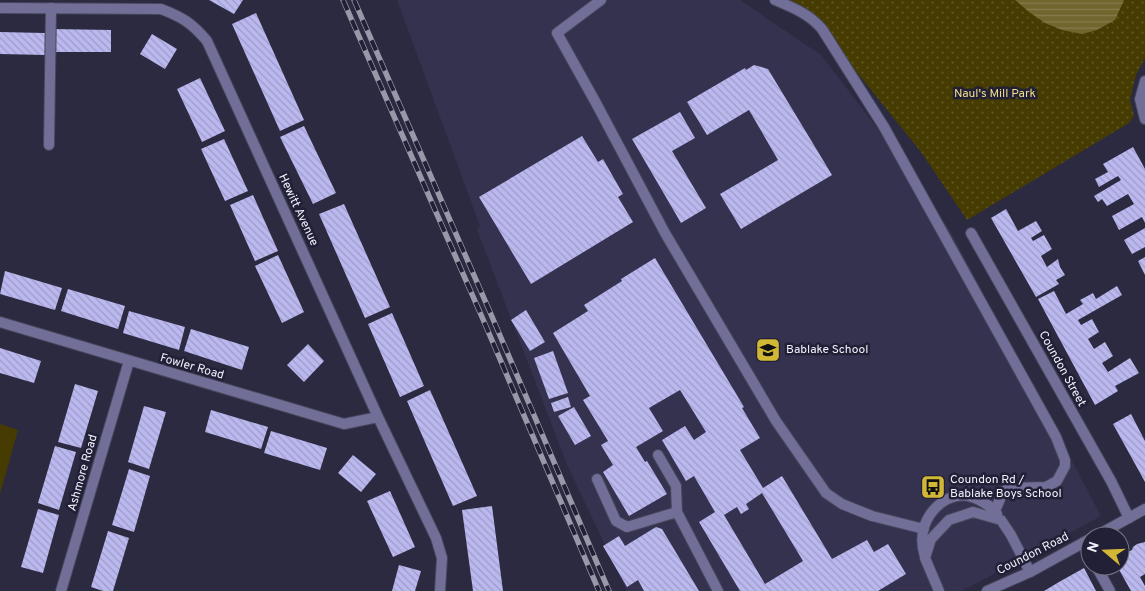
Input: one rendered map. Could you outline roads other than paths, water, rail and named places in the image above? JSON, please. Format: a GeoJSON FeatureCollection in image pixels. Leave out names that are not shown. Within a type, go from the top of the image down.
{"type":"FeatureCollection","features":[{"type":"Feature","properties":{"kind":"street"},"geometry":{"type":"LineString","coordinates":[[601,0],[556,33],[596,103],[665,233],[776,421],[826,493],[842,504],[872,516],[924,530]]}},
{"type":"Feature","properties":{"kind":"street"},"geometry":{"type":"LineString","coordinates":[[775,0],[799,10],[813,19],[822,29],[884,127],[1056,437],[1065,460],[1065,466],[1057,481],[1046,487],[1008,488],[1003,492],[995,511]]}},
{"type":"Feature","properties":{"kind":"street"},"geometry":{"type":"LineString","coordinates":[[44,6],[49,145]]}},
{"type":"Feature","properties":{"kind":"street","name":"Hewitt Avenue"},"geometry":{"type":"LineString","coordinates":[[0,8],[44,6],[161,9],[180,16],[195,27],[207,40],[378,417],[436,538],[442,558],[440,591]]}},
{"type":"Feature","properties":{"kind":"street"},"geometry":{"type":"LineString","coordinates":[[1145,80],[1140,99],[1145,119]]}},
{"type":"Feature","properties":{"kind":"street","name":"Coundon Street"},"geometry":{"type":"LineString","coordinates":[[971,233],[1111,481],[1129,518]]}},
{"type":"Feature","properties":{"kind":"street","name":"Fowler Road"},"geometry":{"type":"LineString","coordinates":[[0,322],[344,424],[378,417]]}},
{"type":"Feature","properties":{"kind":"street","name":"Ashmore Road"},"geometry":{"type":"LineString","coordinates":[[61,591],[129,361]]}},
{"type":"Feature","properties":{"kind":"street"},"geometry":{"type":"LineString","coordinates":[[658,455],[676,486],[677,512],[718,591]]}},
{"type":"Feature","properties":{"kind":"street"},"geometry":{"type":"LineString","coordinates":[[597,480],[616,520],[627,528],[677,512]]}},
{"type":"Feature","properties":{"kind":"street"},"geometry":{"type":"LineString","coordinates":[[939,591],[922,546],[924,530],[936,506],[954,495],[974,497],[992,507],[1011,535],[1030,572]]}},
{"type":"Feature","properties":{"kind":"street"},"geometry":{"type":"LineString","coordinates":[[1114,526],[1145,509]]}},
{"type":"Feature","properties":{"kind":"street"},"geometry":{"type":"LineString","coordinates":[[925,558],[931,540],[949,520],[974,512],[1001,520]]}},
{"type":"Feature","properties":{"kind":"street","name":"Coundon Road"},"geometry":{"type":"LineString","coordinates":[[987,591],[1030,572],[1080,544]]}},
{"type":"Feature","properties":{"kind":"street"},"geometry":{"type":"LineString","coordinates":[[1102,576],[1110,591]]}},
{"type":"Feature","properties":{"kind":"railway"},"geometry":{"type":"LineString","coordinates":[[343,0],[482,317],[599,591]]}},
{"type":"Feature","properties":{"kind":"railway"},"geometry":{"type":"LineString","coordinates":[[354,0],[609,591]]}},
{"type":"Feature","properties":{"kind":"place","name":"Bablake School"},"geometry":{"type":"Point","coordinates":[768,350]}},
{"type":"Feature","properties":{"kind":"place","name":"Coundon Rd / Bablake Boys School"},"geometry":{"type":"Point","coordinates":[933,487]}},
{"type":"Feature","properties":{"kind":"park label","name":"Naul's Mill Park"},"geometry":{"type":"Point","coordinates":[995,94]}}]}
